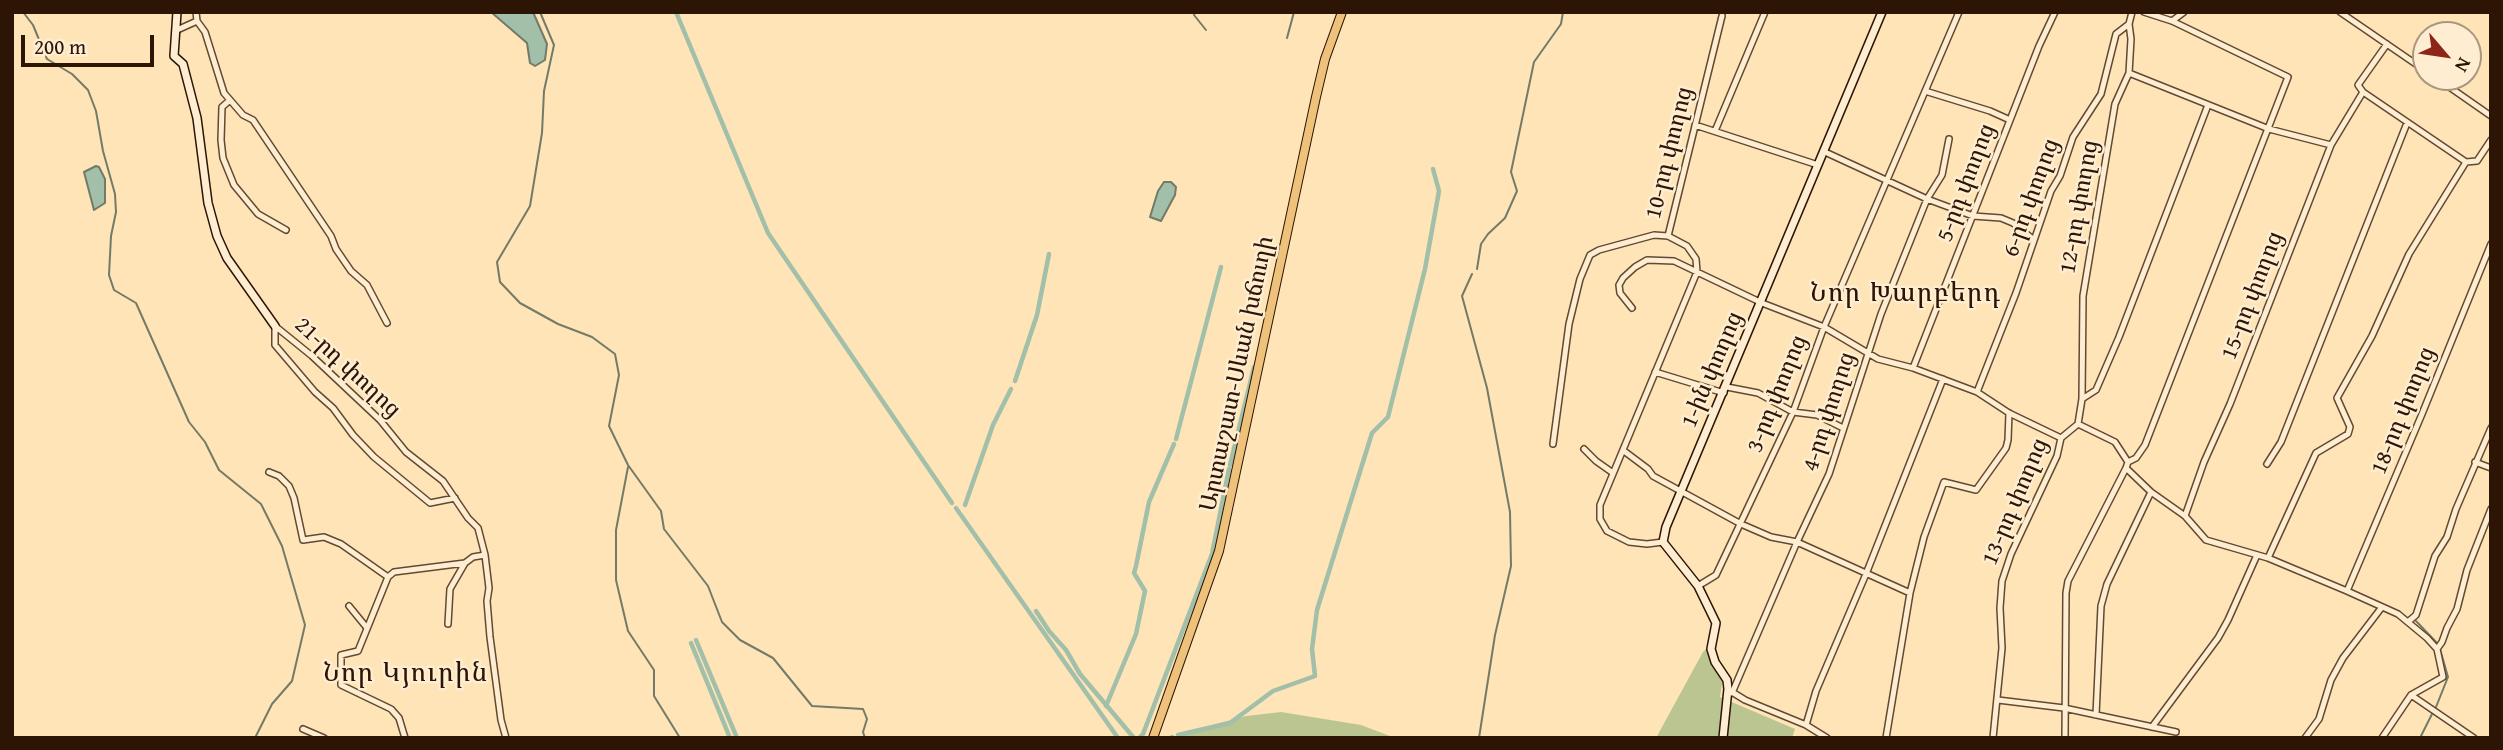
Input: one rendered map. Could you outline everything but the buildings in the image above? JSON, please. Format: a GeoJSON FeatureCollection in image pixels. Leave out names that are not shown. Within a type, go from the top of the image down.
{"type":"FeatureCollection","features":[{"type":"Feature","properties":{"kind":"main road","name":"21-րդ փողոց"},"geometry":{"type":"LineString","coordinates":[[177,12],[174,56],[183,64],[197,118],[208,203],[217,236],[227,258],[275,326]]}},
{"type":"Feature","properties":{"kind":"main road","name":"Արտաշատ-Սևան խճուղի"},"geometry":{"type":"LineString","coordinates":[[1153,738],[1219,551],[1316,97],[1325,59],[1342,12]]}},
{"type":"Feature","properties":{"kind":"main road","name":"1-ին փողոց"},"geometry":{"type":"LineString","coordinates":[[1663,542],[1666,527],[1882,12]]}},
{"type":"Feature","properties":{"kind":"main road"},"geometry":{"type":"LineString","coordinates":[[1663,542],[1698,586],[1716,623],[1711,649],[1730,691],[1723,738]]}},
{"type":"Feature","properties":{"kind":"street"},"geometry":{"type":"LineString","coordinates":[[196,12],[224,93],[243,115],[253,120],[331,236],[343,260],[367,285],[387,323]]}},
{"type":"Feature","properties":{"kind":"street","name":"10-րդ փողոց"},"geometry":{"type":"LineString","coordinates":[[1714,131],[1765,12]]}},
{"type":"Feature","properties":{"kind":"street","name":"3-րդ փողոց"},"geometry":{"type":"LineString","coordinates":[[1698,586],[1716,575],[1793,412],[1824,327],[1959,12]]}},
{"type":"Feature","properties":{"kind":"street","name":"5-րդ փողոց"},"geometry":{"type":"LineString","coordinates":[[1913,368],[2055,12]]}},
{"type":"Feature","properties":{"kind":"street"},"geometry":{"type":"LineString","coordinates":[[2129,24],[2132,12]]}},
{"type":"Feature","properties":{"kind":"street"},"geometry":{"type":"LineString","coordinates":[[2065,738],[2068,581],[2127,465],[2145,445],[2288,77],[2172,21],[2144,12]]}},
{"type":"Feature","properties":{"kind":"street"},"geometry":{"type":"LineString","coordinates":[[2172,21],[2184,12]]}},
{"type":"Feature","properties":{"kind":"street"},"geometry":{"type":"LineString","coordinates":[[2340,12],[2412,61]]}},
{"type":"Feature","properties":{"kind":"street","name":"10-րդ փողոց"},"geometry":{"type":"LineString","coordinates":[[1553,444],[1569,324],[1584,265],[1590,255],[1599,250],[1654,235],[1668,236],[1722,16]]}},
{"type":"Feature","properties":{"kind":"street"},"geometry":{"type":"LineString","coordinates":[[177,30],[197,21]]}},
{"type":"Feature","properties":{"kind":"street","name":"12-րդ փողոց"},"geometry":{"type":"LineString","coordinates":[[2081,399],[2083,296],[2115,104],[2129,73],[2129,24]]}},
{"type":"Feature","properties":{"kind":"street","name":"6-րդ փողոց"},"geometry":{"type":"LineString","coordinates":[[1976,392],[2016,293],[2073,137],[2101,94],[2116,34],[2129,24]]}},
{"type":"Feature","properties":{"kind":"street","name":"15-րդ փողոց"},"geometry":{"type":"LineString","coordinates":[[2185,516],[2331,145],[2363,92],[2358,85],[2387,44]]}},
{"type":"Feature","properties":{"kind":"street"},"geometry":{"type":"LineString","coordinates":[[2129,73],[2269,129],[2331,145]]}},
{"type":"Feature","properties":{"kind":"street"},"geometry":{"type":"LineString","coordinates":[[1925,91],[2010,120]]}},
{"type":"Feature","properties":{"kind":"street"},"geometry":{"type":"LineString","coordinates":[[2455,91],[2491,116]]}},
{"type":"Feature","properties":{"kind":"street"},"geometry":{"type":"LineString","coordinates":[[2363,92],[2466,162],[2477,161],[2491,140]]}},
{"type":"Feature","properties":{"kind":"street"},"geometry":{"type":"LineString","coordinates":[[230,100],[222,107],[221,140],[223,158],[234,185],[258,214],[286,230]]}},
{"type":"Feature","properties":{"kind":"street"},"geometry":{"type":"LineString","coordinates":[[2081,399],[2096,390],[2119,337],[2208,105]]}},
{"type":"Feature","properties":{"kind":"street"},"geometry":{"type":"LineString","coordinates":[[2267,464],[2281,442],[2407,123]]}},
{"type":"Feature","properties":{"kind":"street"},"geometry":{"type":"LineString","coordinates":[[1695,125],[1818,165]]}},
{"type":"Feature","properties":{"kind":"street","name":"4-րդ փողոց"},"geometry":{"type":"LineString","coordinates":[[1730,691],[1829,474],[1881,314],[1927,199],[1942,175],[1949,139]]}},
{"type":"Feature","properties":{"kind":"street"},"geometry":{"type":"LineString","coordinates":[[1825,152],[1927,199],[1973,216],[2001,218],[2013,223],[2034,240]]}},
{"type":"Feature","properties":{"kind":"street"},"geometry":{"type":"LineString","coordinates":[[2268,558],[2316,453],[2348,434],[2350,426],[2337,398],[2372,336],[2409,254],[2466,162]]}},
{"type":"Feature","properties":{"kind":"street"},"geometry":{"type":"LineString","coordinates":[[1663,542],[1629,542],[1607,531],[1600,519],[1600,505],[1697,272],[1693,252],[1668,236]]}},
{"type":"Feature","properties":{"kind":"street","name":"18-րդ փողոց"},"geometry":{"type":"LineString","coordinates":[[2347,591],[2491,244]]}},
{"type":"Feature","properties":{"kind":"street"},"geometry":{"type":"LineString","coordinates":[[1632,308],[1620,293],[1619,285],[1623,278],[1647,260],[1674,261],[1762,303],[1824,327],[1878,359],[1913,368],[1976,392],[2010,413],[2061,438]]}},
{"type":"Feature","properties":{"kind":"street"},"geometry":{"type":"LineString","coordinates":[[275,326],[275,345],[374,457],[430,503],[456,498]]}},
{"type":"Feature","properties":{"kind":"street","name":"21-րդ փողոց"},"geometry":{"type":"LineString","coordinates":[[275,326],[312,356],[380,420],[406,452],[443,481],[478,528],[485,555],[490,637],[501,720],[506,738]]}},
{"type":"Feature","properties":{"kind":"street"},"geometry":{"type":"LineString","coordinates":[[1655,372],[1725,390],[1758,393],[1793,412],[1817,415],[1843,428]]}},
{"type":"Feature","properties":{"kind":"street"},"geometry":{"type":"LineString","coordinates":[[1805,725],[1816,691],[1866,574],[1943,379]]}},
{"type":"Feature","properties":{"kind":"street","name":"13-րդ փողոց"},"geometry":{"type":"LineString","coordinates":[[1993,738],[2002,648],[2002,581],[2011,554],[2057,456],[2061,438],[2078,425],[2081,399]]}},
{"type":"Feature","properties":{"kind":"street"},"geometry":{"type":"LineString","coordinates":[[1886,738],[1910,593],[1924,537],[1944,482],[1976,491],[2006,448],[2010,413]]}},
{"type":"Feature","properties":{"kind":"street"},"geometry":{"type":"LineString","coordinates":[[2078,425],[2115,442],[2127,465],[2151,492],[2185,516],[2206,540],[2268,558],[2382,607],[2409,621],[2437,649],[2443,677],[2410,695],[2382,738]]}},
{"type":"Feature","properties":{"kind":"street"},"geometry":{"type":"LineString","coordinates":[[2409,621],[2416,615],[2435,556],[2448,534],[2491,428]]}},
{"type":"Feature","properties":{"kind":"street"},"geometry":{"type":"LineString","coordinates":[[1584,450],[1614,473]]}},
{"type":"Feature","properties":{"kind":"street"},"geometry":{"type":"LineString","coordinates":[[1624,451],[1653,476],[1741,524],[1771,537],[1797,542],[1910,593]]}},
{"type":"Feature","properties":{"kind":"street"},"geometry":{"type":"LineString","coordinates":[[2475,462],[2491,468]]}},
{"type":"Feature","properties":{"kind":"street"},"geometry":{"type":"LineString","coordinates":[[269,472],[279,476],[289,486],[303,540],[324,537],[341,544],[388,577]]}},
{"type":"Feature","properties":{"kind":"street"},"geometry":{"type":"LineString","coordinates":[[2096,715],[2101,606],[2107,584],[2151,492]]}},
{"type":"Feature","properties":{"kind":"street"},"geometry":{"type":"LineString","coordinates":[[2437,649],[2457,609],[2467,570],[2491,509]]}},
{"type":"Feature","properties":{"kind":"street"},"geometry":{"type":"LineString","coordinates":[[448,624],[450,589],[465,564],[473,557],[485,555]]}},
{"type":"Feature","properties":{"kind":"street"},"geometry":{"type":"LineString","coordinates":[[2152,727],[2218,638],[2257,555]]}},
{"type":"Feature","properties":{"kind":"street"},"geometry":{"type":"LineString","coordinates":[[405,738],[399,718],[391,709],[341,685],[341,655],[358,651],[388,577],[402,570],[465,564]]}},
{"type":"Feature","properties":{"kind":"street"},"geometry":{"type":"LineString","coordinates":[[349,606],[367,628]]}},
{"type":"Feature","properties":{"kind":"street"},"geometry":{"type":"LineString","coordinates":[[2305,738],[2319,719],[2331,680],[2343,658],[2382,607]]}},
{"type":"Feature","properties":{"kind":"street"},"geometry":{"type":"LineString","coordinates":[[1730,691],[1805,725],[1825,738]]}},
{"type":"Feature","properties":{"kind":"street"},"geometry":{"type":"LineString","coordinates":[[2410,695],[2474,738]]}},
{"type":"Feature","properties":{"kind":"street"},"geometry":{"type":"LineString","coordinates":[[1998,700],[2064,708],[2176,732]]}},
{"type":"Feature","properties":{"kind":"street"},"geometry":{"type":"LineString","coordinates":[[303,729],[324,738]]}},
{"type":"Feature","properties":{"kind":"green space"},"geometry":{"type":"Polygon","coordinates":[[[1708,647],[1711,665],[1723,676],[1720,697],[1795,729],[1792,738],[1656,738],[1708,647]]]}},
{"type":"Feature","properties":{"kind":"green space"},"geometry":{"type":"Polygon","coordinates":[[[1281,712],[1361,725],[1395,738],[1177,738],[1179,734],[1246,716],[1281,712]]]}},
{"type":"Feature","properties":{"kind":"shaded area"},"geometry":{"type":"Polygon","coordinates":[[[491,12],[533,12],[547,44],[545,60],[535,66],[530,63],[527,43],[491,12]]]}},
{"type":"Feature","properties":{"kind":"shaded area"},"geometry":{"type":"Polygon","coordinates":[[[96,166],[105,179],[105,203],[94,210],[84,172],[96,166]]]}},
{"type":"Feature","properties":{"kind":"shaded area"},"geometry":{"type":"Polygon","coordinates":[[[1164,182],[1171,182],[1176,187],[1175,195],[1161,221],[1150,217],[1158,191],[1164,182]]]}},
{"type":"Feature","properties":{"kind":"waterway"},"geometry":{"type":"LineString","coordinates":[[23,12],[33,25],[47,59],[72,74],[88,90],[96,111],[103,151],[115,194],[116,212],[111,236],[109,275],[114,290],[136,303],[189,422],[205,442],[219,470],[261,504],[282,546],[305,625],[292,681],[272,704],[255,738]]}},
{"type":"Feature","properties":{"kind":"waterway"},"geometry":{"type":"LineString","coordinates":[[540,12],[554,45],[544,91],[542,133],[530,206],[497,262],[500,282],[520,303],[558,324],[592,337],[615,354],[619,375],[609,426],[628,465],[661,511],[664,529],[708,586],[722,622],[740,640],[773,658],[812,706],[863,709],[867,719],[863,732],[865,738]]}},
{"type":"Feature","properties":{"kind":"waterway"},"geometry":{"type":"LineString","coordinates":[[676,12],[768,233],[952,503]]}},
{"type":"Feature","properties":{"kind":"waterway"},"geometry":{"type":"LineString","coordinates":[[1195,12],[1194,15],[1206,30]]}},
{"type":"Feature","properties":{"kind":"waterway"},"geometry":{"type":"LineString","coordinates":[[1287,38],[1294,12]]}},
{"type":"Feature","properties":{"kind":"waterway"},"geometry":{"type":"LineString","coordinates":[[1477,269],[1481,244],[1505,218],[1517,191],[1511,172],[1534,62],[1561,24],[1563,12]]}},
{"type":"Feature","properties":{"kind":"waterway"},"geometry":{"type":"LineString","coordinates":[[1178,735],[1230,723],[1273,691],[1315,676],[1312,649],[1317,610],[1372,433],[1388,417],[1425,269],[1439,191],[1433,169]]}},
{"type":"Feature","properties":{"kind":"waterway"},"geometry":{"type":"LineString","coordinates":[[1015,381],[1037,315],[1049,254]]}},
{"type":"Feature","properties":{"kind":"waterway"},"geometry":{"type":"LineString","coordinates":[[1176,439],[1221,267]]}},
{"type":"Feature","properties":{"kind":"waterway"},"geometry":{"type":"LineString","coordinates":[[1472,274],[1462,296],[1487,388],[1510,512],[1511,566],[1495,635],[1479,738]]}},
{"type":"Feature","properties":{"kind":"waterway"},"geometry":{"type":"LineString","coordinates":[[1230,465],[1254,367]]}},
{"type":"Feature","properties":{"kind":"waterway"},"geometry":{"type":"LineString","coordinates":[[965,505],[993,425],[1011,389]]}},
{"type":"Feature","properties":{"kind":"waterway"},"geometry":{"type":"LineString","coordinates":[[1106,706],[1136,634],[1145,591],[1134,573],[1149,502],[1174,444]]}},
{"type":"Feature","properties":{"kind":"waterway"},"geometry":{"type":"LineString","coordinates":[[628,467],[616,530],[616,580],[628,631],[654,670],[654,696],[680,738]]}},
{"type":"Feature","properties":{"kind":"waterway"},"geometry":{"type":"LineString","coordinates":[[1139,738],[1143,734],[1212,554],[1229,469]]}},
{"type":"Feature","properties":{"kind":"waterway"},"geometry":{"type":"LineString","coordinates":[[956,508],[1118,738]]}},
{"type":"Feature","properties":{"kind":"waterway"},"geometry":{"type":"LineString","coordinates":[[1036,611],[1066,650],[1080,674],[1134,738]]}},
{"type":"Feature","properties":{"kind":"waterway"},"geometry":{"type":"LineString","coordinates":[[2416,621],[2437,643]]}},
{"type":"Feature","properties":{"kind":"waterway"},"geometry":{"type":"LineString","coordinates":[[696,640],[737,738]]}},
{"type":"Feature","properties":{"kind":"waterway"},"geometry":{"type":"LineString","coordinates":[[691,643],[730,738]]}},
{"type":"Feature","properties":{"kind":"waterway"},"geometry":{"type":"LineString","coordinates":[[2436,707],[2448,677],[2440,649]]}},
{"type":"Feature","properties":{"kind":"waterway"},"geometry":{"type":"LineString","coordinates":[[2420,738],[2432,714]]}},
{"type":"Feature","properties":{"kind":"district","name":"Նոր Խարբերդ"},"geometry":{"type":"Point","coordinates":[1906,294]}},
{"type":"Feature","properties":{"kind":"district","name":"Նոր Կյուրին"},"geometry":{"type":"Point","coordinates":[406,674]}}]}
